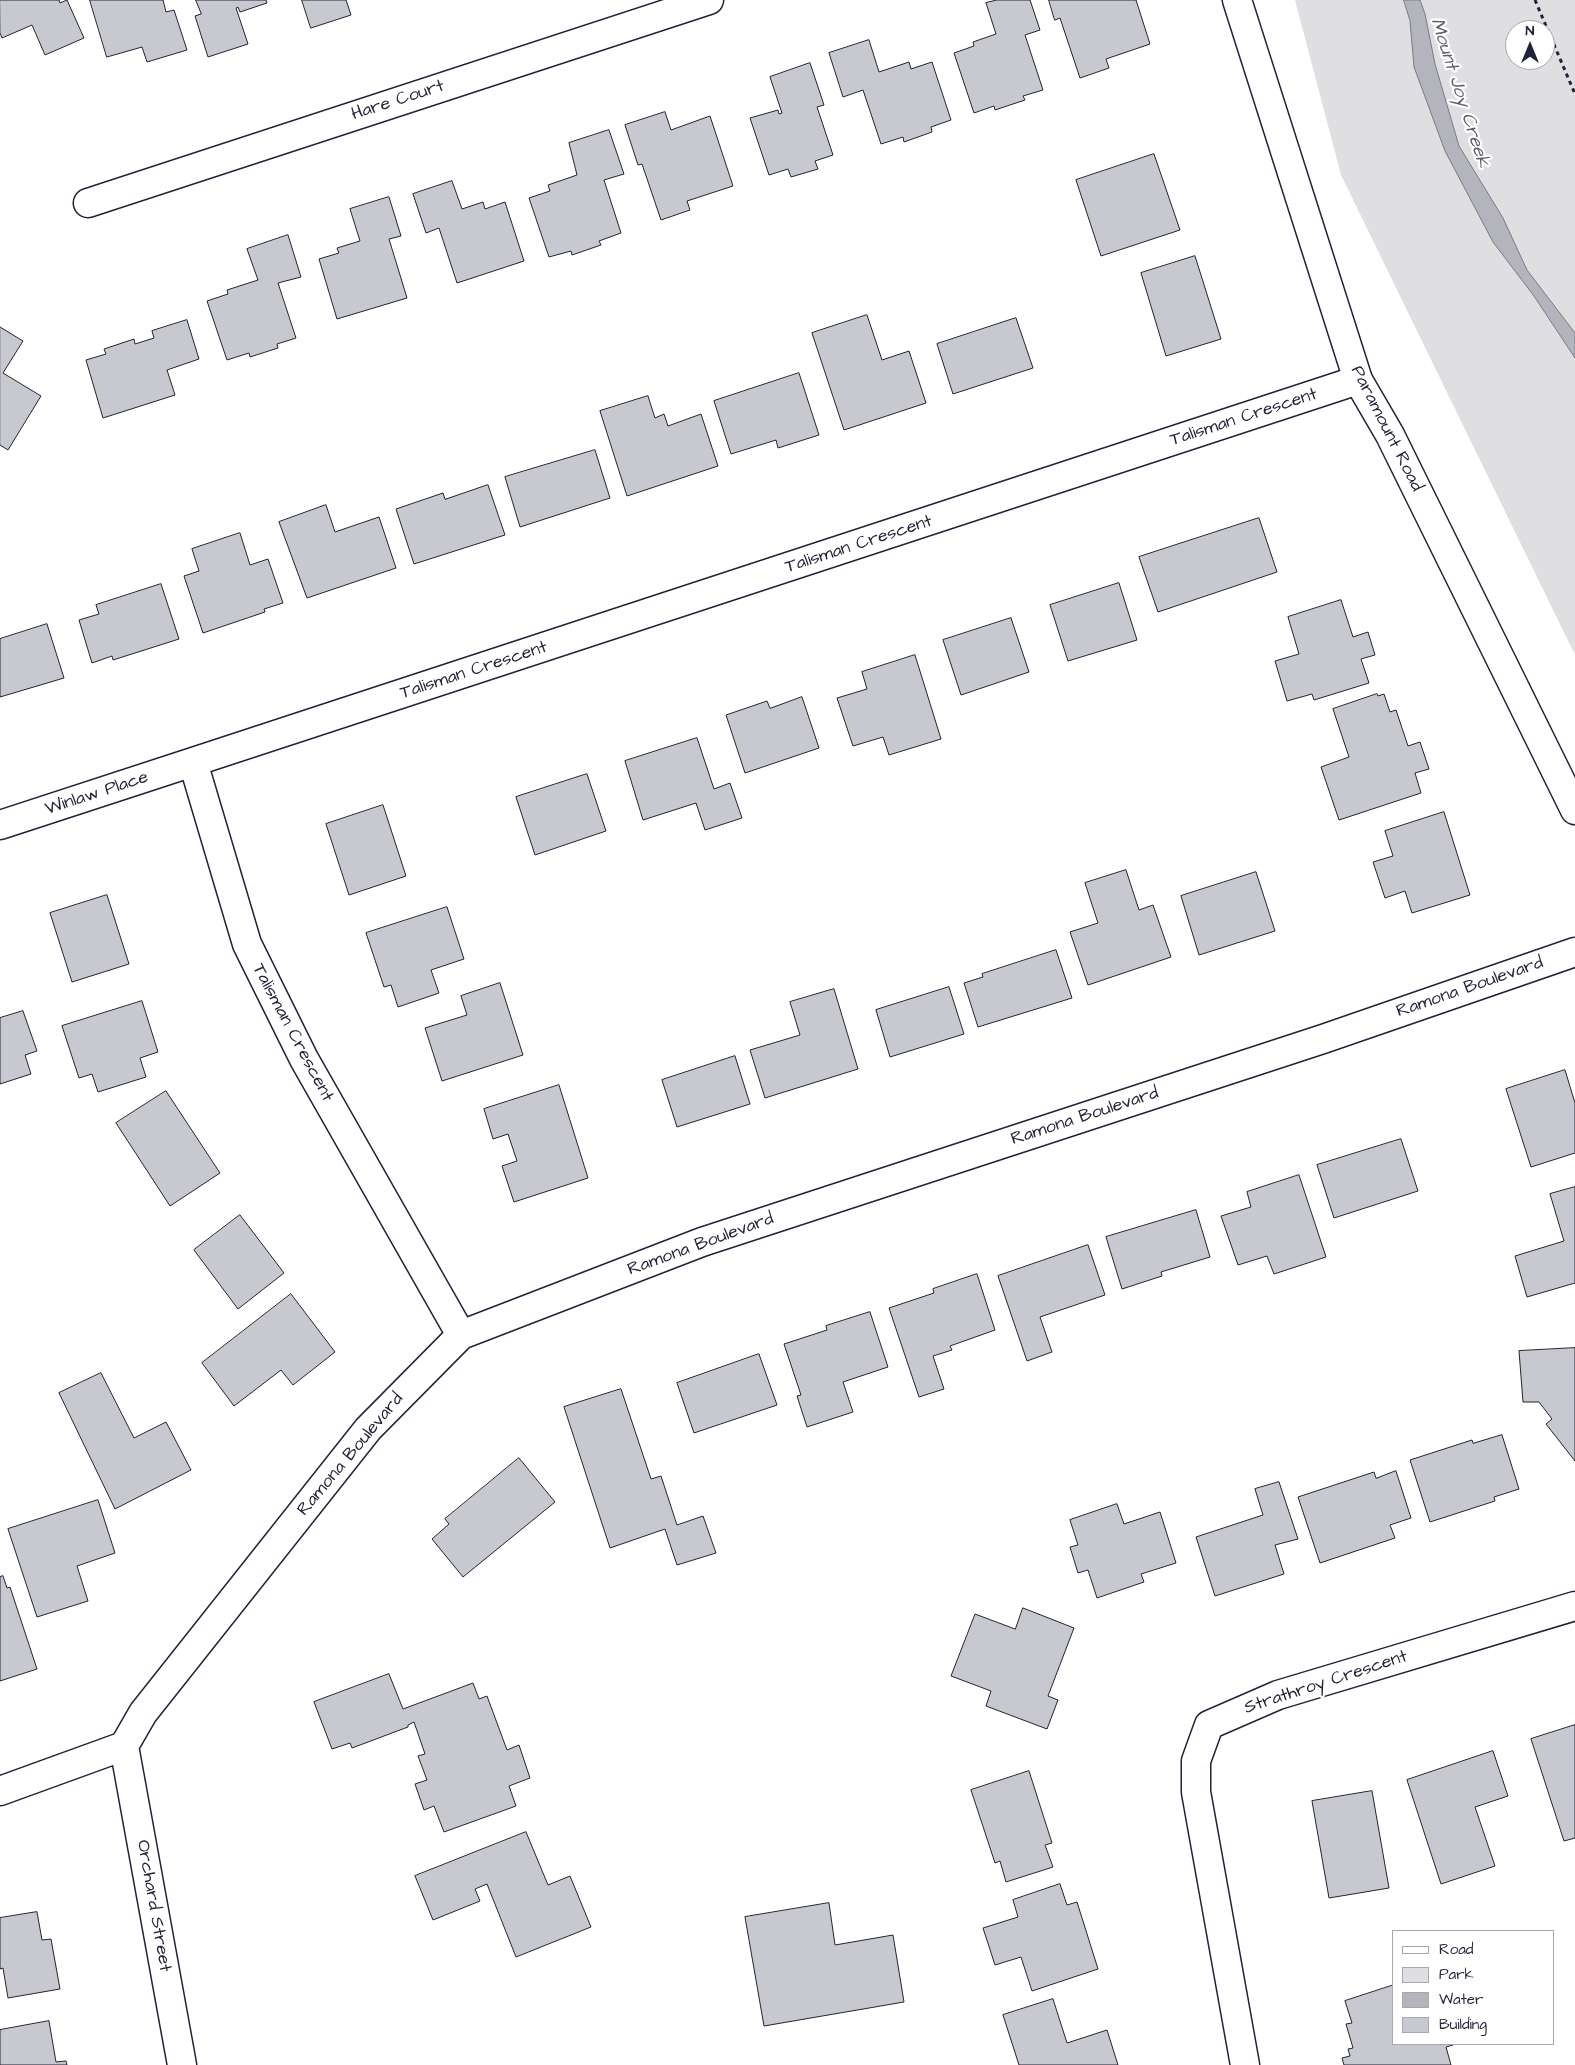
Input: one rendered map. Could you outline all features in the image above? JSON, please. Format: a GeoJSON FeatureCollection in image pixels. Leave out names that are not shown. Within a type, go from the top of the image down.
{"type":"FeatureCollection","features":[{"type":"Feature","properties":{"kind":"street","name":"Hare Court"},"geometry":{"type":"LineString","coordinates":[[88,203],[709,0]]}},
{"type":"Feature","properties":{"kind":"street","name":"Paramount Road"},"geometry":{"type":"LineString","coordinates":[[1237,0],[1358,380],[1395,444],[1575,810]]}},
{"type":"Feature","properties":{"kind":"street","name":"Talisman Crescent"},"geometry":{"type":"LineString","coordinates":[[461,1335],[304,1059],[247,944],[193,762],[360,709],[1358,380]]}},
{"type":"Feature","properties":{"kind":"street","name":"Winlaw Place"},"geometry":{"type":"LineString","coordinates":[[0,825],[193,762]]}},
{"type":"Feature","properties":{"kind":"street","name":"Ramona Boulevard"},"geometry":{"type":"LineString","coordinates":[[124,1746],[143,1713],[368,1429],[461,1335],[702,1242],[1323,1039],[1575,952]]}},
{"type":"Feature","properties":{"kind":"street","name":"Strathroy Crescent"},"geometry":{"type":"LineString","coordinates":[[1245,2065],[1196,1792],[1196,1761],[1209,1725],[1278,1696],[1575,1606]]}},
{"type":"Feature","properties":{"kind":"street"},"geometry":{"type":"LineString","coordinates":[[0,1791],[124,1746]]}},
{"type":"Feature","properties":{"kind":"street","name":"Orchard Street"},"geometry":{"type":"LineString","coordinates":[[124,1746],[182,2065]]}},
{"type":"Feature","properties":{"kind":"path"},"geometry":{"type":"LineString","coordinates":[[1535,0],[1575,94]]}},
{"type":"Feature","properties":{"kind":"green space"},"geometry":{"type":"Polygon","coordinates":[[[1295,0],[1575,0],[1575,655],[1341,175],[1295,0]]]}},
{"type":"Feature","properties":{"kind":"water"},"geometry":{"type":"Polygon","coordinates":[[[1404,0],[1420,0],[1425,14],[1435,64],[1459,146],[1503,218],[1527,270],[1575,333],[1575,358],[1534,296],[1493,242],[1445,151],[1414,67],[1410,21],[1404,0]]]}},
{"type":"Feature","properties":{"kind":"building"},"geometry":{"type":"Polygon","coordinates":[[[0,0],[59,0],[60,3],[67,0],[84,38],[45,55],[32,25],[2,38],[0,33],[0,0]]]}},
{"type":"Feature","properties":{"kind":"building"},"geometry":{"type":"Polygon","coordinates":[[[90,0],[163,0],[166,12],[174,10],[187,50],[147,62],[142,47],[107,57],[90,0]]]}},
{"type":"Feature","properties":{"kind":"building"},"geometry":{"type":"Polygon","coordinates":[[[196,0],[266,0],[267,3],[240,12],[238,7],[236,8],[248,44],[208,57],[195,16],[201,14],[196,0]]]}},
{"type":"Feature","properties":{"kind":"building"},"geometry":{"type":"Polygon","coordinates":[[[302,0],[346,0],[351,15],[311,28],[302,0]]]}},
{"type":"Feature","properties":{"kind":"building"},"geometry":{"type":"Polygon","coordinates":[[[997,0],[1030,0],[1040,30],[1025,35],[1043,90],[1023,96],[1025,100],[995,110],[994,106],[974,113],[954,53],[974,46],[973,42],[996,34],[986,3],[997,0]]]}},
{"type":"Feature","properties":{"kind":"building"},"geometry":{"type":"Polygon","coordinates":[[[1049,0],[1136,0],[1150,44],[1106,59],[1109,68],[1080,78],[1060,18],[1055,20],[1049,0]]]}},
{"type":"Feature","properties":{"kind":"building"},"geometry":{"type":"Polygon","coordinates":[[[869,40],[879,72],[909,62],[911,69],[932,62],[951,120],[931,127],[932,132],[904,142],[903,137],[881,144],[863,90],[843,97],[829,53],[869,40]]]}},
{"type":"Feature","properties":{"kind":"building"},"geometry":{"type":"Polygon","coordinates":[[[810,63],[824,105],[817,107],[833,155],[815,161],[818,169],[791,177],[788,169],[769,175],[750,118],[778,110],[779,114],[782,113],[770,77],[810,63]]]}},
{"type":"Feature","properties":{"kind":"building"},"geometry":{"type":"Polygon","coordinates":[[[665,112],[671,130],[710,116],[733,186],[687,201],[690,210],[661,220],[642,164],[638,165],[625,125],[665,112]]]}},
{"type":"Feature","properties":{"kind":"building"},"geometry":{"type":"Polygon","coordinates":[[[609,130],[624,174],[604,180],[621,233],[599,241],[601,245],[572,255],[571,251],[549,257],[529,198],[550,191],[548,185],[577,175],[569,143],[609,130]]]}},
{"type":"Feature","properties":{"kind":"building"},"geometry":{"type":"Polygon","coordinates":[[[1154,154],[1180,230],[1101,256],[1076,180],[1154,154]]]}},
{"type":"Feature","properties":{"kind":"building"},"geometry":{"type":"Polygon","coordinates":[[[452,181],[462,209],[483,202],[485,209],[505,202],[524,261],[457,283],[439,228],[426,233],[413,194],[452,181]]]}},
{"type":"Feature","properties":{"kind":"building"},"geometry":{"type":"Polygon","coordinates":[[[389,197],[401,236],[389,239],[407,298],[337,319],[319,259],[339,253],[337,248],[360,241],[350,209],[389,197]]]}},
{"type":"Feature","properties":{"kind":"building"},"geometry":{"type":"Polygon","coordinates":[[[288,235],[301,277],[278,283],[296,338],[277,344],[278,348],[250,357],[249,353],[227,360],[207,301],[228,294],[227,290],[258,280],[247,249],[288,235]]]}},
{"type":"Feature","properties":{"kind":"building"},"geometry":{"type":"Polygon","coordinates":[[[1195,256],[1221,339],[1166,356],[1141,273],[1195,256]]]}},
{"type":"Feature","properties":{"kind":"building"},"geometry":{"type":"Polygon","coordinates":[[[867,315],[882,360],[909,351],[926,403],[844,430],[812,333],[867,315]]]}},
{"type":"Feature","properties":{"kind":"building"},"geometry":{"type":"Polygon","coordinates":[[[1016,318],[1033,368],[953,394],[937,344],[1016,318]]]}},
{"type":"Feature","properties":{"kind":"building"},"geometry":{"type":"Polygon","coordinates":[[[187,320],[199,359],[167,370],[175,395],[103,418],[86,360],[106,354],[104,349],[134,339],[135,344],[154,338],[152,331],[187,320]]]}},
{"type":"Feature","properties":{"kind":"building"},"geometry":{"type":"Polygon","coordinates":[[[0,327],[23,341],[3,373],[41,396],[8,450],[0,445],[0,327]]]}},
{"type":"Feature","properties":{"kind":"building"},"geometry":{"type":"Polygon","coordinates":[[[799,373],[819,435],[778,448],[776,440],[731,454],[714,401],[799,373]]]}},
{"type":"Feature","properties":{"kind":"building"},"geometry":{"type":"Polygon","coordinates":[[[648,396],[655,418],[664,414],[668,426],[701,414],[718,466],[627,496],[600,411],[648,396]]]}},
{"type":"Feature","properties":{"kind":"building"},"geometry":{"type":"Polygon","coordinates":[[[595,450],[610,498],[520,527],[505,477],[595,450]]]}},
{"type":"Feature","properties":{"kind":"building"},"geometry":{"type":"Polygon","coordinates":[[[488,485],[505,535],[414,564],[396,509],[443,493],[445,499],[488,485]]]}},
{"type":"Feature","properties":{"kind":"building"},"geometry":{"type":"Polygon","coordinates":[[[326,505],[335,532],[379,517],[396,568],[307,598],[279,522],[326,505]]]}},
{"type":"Feature","properties":{"kind":"building"},"geometry":{"type":"Polygon","coordinates":[[[1259,518],[1277,572],[1158,612],[1139,557],[1259,518]]]}},
{"type":"Feature","properties":{"kind":"building"},"geometry":{"type":"Polygon","coordinates":[[[240,533],[250,565],[268,559],[283,603],[264,609],[265,612],[203,633],[184,576],[199,571],[192,549],[240,533]]]}},
{"type":"Feature","properties":{"kind":"building"},"geometry":{"type":"Polygon","coordinates":[[[1119,583],[1137,640],[1068,661],[1050,605],[1119,583]]]}},
{"type":"Feature","properties":{"kind":"building"},"geometry":{"type":"Polygon","coordinates":[[[161,584],[179,639],[113,660],[112,656],[92,663],[79,620],[99,614],[96,605],[161,584]]]}},
{"type":"Feature","properties":{"kind":"building"},"geometry":{"type":"Polygon","coordinates":[[[1341,600],[1353,637],[1368,632],[1375,655],[1361,659],[1369,683],[1314,700],[1312,694],[1287,701],[1275,661],[1299,654],[1288,617],[1341,600]]]}},
{"type":"Feature","properties":{"kind":"building"},"geometry":{"type":"Polygon","coordinates":[[[1011,618],[1029,672],[961,695],[943,640],[1011,618]]]}},
{"type":"Feature","properties":{"kind":"building"},"geometry":{"type":"Polygon","coordinates":[[[47,624],[64,678],[0,697],[0,639],[47,624]]]}},
{"type":"Feature","properties":{"kind":"building"},"geometry":{"type":"Polygon","coordinates":[[[915,655],[941,739],[889,755],[883,737],[853,746],[837,698],[867,689],[862,672],[915,655]]]}},
{"type":"Feature","properties":{"kind":"building"},"geometry":{"type":"Polygon","coordinates":[[[1377,694],[1378,696],[1384,694],[1390,712],[1396,710],[1408,746],[1420,742],[1429,769],[1415,773],[1421,793],[1339,820],[1321,767],[1349,757],[1333,709],[1377,694]]]}},
{"type":"Feature","properties":{"kind":"building"},"geometry":{"type":"Polygon","coordinates":[[[802,697],[819,748],[745,773],[726,715],[767,701],[770,708],[802,697]]]}},
{"type":"Feature","properties":{"kind":"building"},"geometry":{"type":"Polygon","coordinates":[[[697,738],[714,789],[730,783],[742,818],[705,830],[696,803],[643,820],[625,761],[697,738]]]}},
{"type":"Feature","properties":{"kind":"building"},"geometry":{"type":"Polygon","coordinates":[[[587,774],[606,831],[535,855],[516,797],[587,774]]]}},
{"type":"Feature","properties":{"kind":"building"},"geometry":{"type":"Polygon","coordinates":[[[383,805],[406,876],[349,895],[326,824],[383,805]]]}},
{"type":"Feature","properties":{"kind":"building"},"geometry":{"type":"Polygon","coordinates":[[[1444,812],[1470,895],[1412,913],[1405,891],[1385,898],[1373,862],[1393,856],[1385,831],[1444,812]]]}},
{"type":"Feature","properties":{"kind":"building"},"geometry":{"type":"Polygon","coordinates":[[[1126,870],[1139,910],[1153,905],[1171,957],[1088,985],[1070,932],[1098,923],[1085,883],[1126,870]]]}},
{"type":"Feature","properties":{"kind":"building"},"geometry":{"type":"Polygon","coordinates":[[[1256,872],[1275,931],[1199,955],[1181,896],[1256,872]]]}},
{"type":"Feature","properties":{"kind":"building"},"geometry":{"type":"Polygon","coordinates":[[[107,895],[129,964],[72,982],[50,913],[107,895]]]}},
{"type":"Feature","properties":{"kind":"building"},"geometry":{"type":"Polygon","coordinates":[[[447,907],[464,959],[431,970],[439,993],[398,1007],[391,985],[384,987],[366,933],[447,907]]]}},
{"type":"Feature","properties":{"kind":"building"},"geometry":{"type":"Polygon","coordinates":[[[1056,950],[1072,998],[978,1027],[964,983],[983,977],[982,974],[1056,950]]]}},
{"type":"Feature","properties":{"kind":"building"},"geometry":{"type":"Polygon","coordinates":[[[500,983],[523,1055],[442,1081],[425,1028],[467,1015],[461,996],[500,983]]]}},
{"type":"Feature","properties":{"kind":"building"},"geometry":{"type":"Polygon","coordinates":[[[949,987],[964,1034],[890,1057],[876,1010],[949,987]]]}},
{"type":"Feature","properties":{"kind":"building"},"geometry":{"type":"Polygon","coordinates":[[[834,989],[858,1069],[765,1098],[750,1050],[800,1035],[790,1002],[834,989]]]}},
{"type":"Feature","properties":{"kind":"building"},"geometry":{"type":"Polygon","coordinates":[[[142,1001],[158,1052],[140,1058],[146,1077],[98,1092],[92,1074],[79,1078],[62,1026],[142,1001]]]}},
{"type":"Feature","properties":{"kind":"building"},"geometry":{"type":"Polygon","coordinates":[[[23,1011],[37,1051],[25,1055],[31,1074],[0,1084],[0,1018],[23,1011]]]}},
{"type":"Feature","properties":{"kind":"building"},"geometry":{"type":"Polygon","coordinates":[[[735,1056],[750,1104],[677,1127],[662,1080],[735,1056]]]}},
{"type":"Feature","properties":{"kind":"building"},"geometry":{"type":"Polygon","coordinates":[[[1565,1070],[1575,1103],[1575,1153],[1531,1167],[1506,1089],[1565,1070]]]}},
{"type":"Feature","properties":{"kind":"building"},"geometry":{"type":"Polygon","coordinates":[[[559,1085],[588,1178],[514,1202],[502,1166],[517,1161],[508,1134],[493,1139],[484,1109],[559,1085]]]}},
{"type":"Feature","properties":{"kind":"building"},"geometry":{"type":"Polygon","coordinates":[[[166,1091],[220,1173],[170,1206],[116,1123],[166,1091]]]}},
{"type":"Feature","properties":{"kind":"building"},"geometry":{"type":"Polygon","coordinates":[[[1401,1139],[1418,1191],[1334,1218],[1317,1165],[1401,1139]]]}},
{"type":"Feature","properties":{"kind":"building"},"geometry":{"type":"Polygon","coordinates":[[[1299,1175],[1326,1257],[1274,1274],[1267,1256],[1238,1265],[1221,1216],[1251,1207],[1247,1192],[1299,1175]]]}},
{"type":"Feature","properties":{"kind":"building"},"geometry":{"type":"Polygon","coordinates":[[[1575,1187],[1575,1283],[1527,1297],[1515,1256],[1564,1241],[1550,1194],[1575,1187]]]}},
{"type":"Feature","properties":{"kind":"building"},"geometry":{"type":"Polygon","coordinates":[[[1196,1210],[1210,1257],[1161,1272],[1162,1276],[1122,1289],[1106,1237],[1196,1210]]]}},
{"type":"Feature","properties":{"kind":"building"},"geometry":{"type":"Polygon","coordinates":[[[240,1215],[284,1273],[238,1309],[194,1250],[240,1215]]]}},
{"type":"Feature","properties":{"kind":"building"},"geometry":{"type":"Polygon","coordinates":[[[1088,1245],[1105,1295],[1040,1317],[1052,1352],[1027,1361],[998,1276],[1088,1245]]]}},
{"type":"Feature","properties":{"kind":"building"},"geometry":{"type":"Polygon","coordinates":[[[977,1274],[995,1330],[950,1346],[952,1350],[933,1356],[944,1389],[919,1397],[889,1308],[934,1293],[933,1289],[977,1274]]]}},
{"type":"Feature","properties":{"kind":"building"},"geometry":{"type":"Polygon","coordinates":[[[291,1294],[335,1352],[293,1385],[281,1370],[234,1406],[202,1363],[291,1294]]]}},
{"type":"Feature","properties":{"kind":"building"},"geometry":{"type":"Polygon","coordinates":[[[870,1312],[888,1367],[843,1382],[853,1412],[807,1427],[797,1396],[801,1395],[784,1344],[827,1330],[826,1326],[870,1312]]]}},
{"type":"Feature","properties":{"kind":"building"},"geometry":{"type":"Polygon","coordinates":[[[1575,1348],[1575,1461],[1546,1424],[1552,1419],[1539,1402],[1523,1402],[1519,1351],[1575,1348]]]}},
{"type":"Feature","properties":{"kind":"building"},"geometry":{"type":"Polygon","coordinates":[[[759,1354],[777,1405],[694,1433],[677,1383],[759,1354]]]}},
{"type":"Feature","properties":{"kind":"building"},"geometry":{"type":"Polygon","coordinates":[[[101,1373],[134,1438],[166,1422],[191,1470],[115,1509],[59,1393],[101,1373]]]}},
{"type":"Feature","properties":{"kind":"building"},"geometry":{"type":"Polygon","coordinates":[[[621,1389],[651,1479],[661,1476],[677,1525],[703,1516],[716,1553],[677,1565],[665,1529],[610,1548],[564,1407],[621,1389]]]}},
{"type":"Feature","properties":{"kind":"building"},"geometry":{"type":"Polygon","coordinates":[[[1502,1435],[1519,1489],[1494,1497],[1495,1501],[1430,1522],[1410,1460],[1472,1440],[1473,1443],[1502,1435]]]}},
{"type":"Feature","properties":{"kind":"building"},"geometry":{"type":"Polygon","coordinates":[[[519,1458],[555,1502],[463,1577],[432,1539],[449,1524],[445,1519],[519,1458]]]}},
{"type":"Feature","properties":{"kind":"building"},"geometry":{"type":"Polygon","coordinates":[[[1396,1471],[1411,1518],[1390,1525],[1395,1538],[1320,1563],[1298,1497],[1374,1472],[1376,1478],[1396,1471]]]}},
{"type":"Feature","properties":{"kind":"building"},"geometry":{"type":"Polygon","coordinates":[[[1279,1482],[1298,1539],[1275,1545],[1284,1574],[1215,1596],[1196,1537],[1263,1515],[1255,1489],[1279,1482]]]}},
{"type":"Feature","properties":{"kind":"building"},"geometry":{"type":"Polygon","coordinates":[[[98,1500],[115,1553],[77,1566],[88,1601],[37,1617],[8,1529],[98,1500]]]}},
{"type":"Feature","properties":{"kind":"building"},"geometry":{"type":"Polygon","coordinates":[[[1117,1504],[1124,1524],[1160,1512],[1176,1563],[1141,1574],[1144,1582],[1097,1598],[1088,1570],[1078,1573],[1070,1547],[1078,1545],[1070,1520],[1117,1504]]]}},
{"type":"Feature","properties":{"kind":"building"},"geometry":{"type":"Polygon","coordinates":[[[3,1576],[7,1588],[10,1587],[37,1669],[0,1681],[0,1577],[3,1576]]]}},
{"type":"Feature","properties":{"kind":"building"},"geometry":{"type":"Polygon","coordinates":[[[1023,1608],[1074,1628],[1048,1696],[1058,1700],[1047,1729],[986,1706],[991,1691],[951,1676],[975,1614],[1015,1629],[1023,1608]]]}},
{"type":"Feature","properties":{"kind":"building"},"geometry":{"type":"Polygon","coordinates":[[[389,1674],[403,1709],[473,1683],[479,1699],[487,1696],[507,1750],[519,1745],[530,1778],[509,1786],[516,1806],[444,1832],[434,1806],[424,1810],[415,1784],[427,1780],[418,1756],[425,1754],[414,1722],[408,1725],[408,1727],[352,1748],[350,1743],[332,1749],[314,1702],[389,1674]]]}},
{"type":"Feature","properties":{"kind":"building"},"geometry":{"type":"Polygon","coordinates":[[[1575,1725],[1575,1838],[1564,1841],[1531,1739],[1575,1725]]]}},
{"type":"Feature","properties":{"kind":"building"},"geometry":{"type":"Polygon","coordinates":[[[1493,1751],[1508,1796],[1475,1807],[1495,1866],[1441,1884],[1407,1780],[1493,1751]]]}},
{"type":"Feature","properties":{"kind":"building"},"geometry":{"type":"Polygon","coordinates":[[[1029,1771],[1052,1843],[1045,1845],[1053,1867],[1006,1882],[1000,1861],[995,1863],[971,1790],[1029,1771]]]}},
{"type":"Feature","properties":{"kind":"building"},"geometry":{"type":"Polygon","coordinates":[[[1372,1791],[1389,1888],[1329,1898],[1312,1801],[1372,1791]]]}},
{"type":"Feature","properties":{"kind":"building"},"geometry":{"type":"Polygon","coordinates":[[[526,1832],[548,1885],[570,1876],[591,1927],[516,1957],[487,1884],[475,1889],[480,1901],[433,1920],[415,1876],[526,1832]]]}},
{"type":"Feature","properties":{"kind":"building"},"geometry":{"type":"Polygon","coordinates":[[[1060,1884],[1067,1905],[1077,1902],[1098,1969],[1032,1991],[1021,1957],[995,1965],[983,1928],[1018,1917],[1013,1900],[1060,1884]]]}},
{"type":"Feature","properties":{"kind":"building"},"geometry":{"type":"Polygon","coordinates":[[[829,1903],[835,1945],[893,1935],[904,2002],[764,2026],[745,1917],[829,1903]]]}},
{"type":"Feature","properties":{"kind":"building"},"geometry":{"type":"Polygon","coordinates":[[[37,1912],[42,1940],[51,1939],[60,1989],[8,1998],[3,1968],[0,1969],[0,1918],[37,1912]]]}},
{"type":"Feature","properties":{"kind":"building"},"geometry":{"type":"Polygon","coordinates":[[[1392,1986],[1392,2045],[1453,2045],[1446,2047],[1451,2065],[1344,2065],[1342,2058],[1350,2056],[1348,2049],[1353,2048],[1346,2024],[1352,2023],[1345,2001],[1392,1986]]]}},
{"type":"Feature","properties":{"kind":"building"},"geometry":{"type":"Polygon","coordinates":[[[1053,1999],[1067,2043],[1107,2030],[1118,2065],[1019,2065],[1003,2015],[1053,1999]]]}},
{"type":"Feature","properties":{"kind":"building"},"geometry":{"type":"Polygon","coordinates":[[[49,2021],[56,2062],[66,2061],[67,2065],[0,2065],[0,2030],[49,2021]]]}},
{"type":"Feature","properties":{"kind":"water label","name":"Mount Joy Creek"},"geometry":{"type":"Point","coordinates":[1459,93]}}]}
